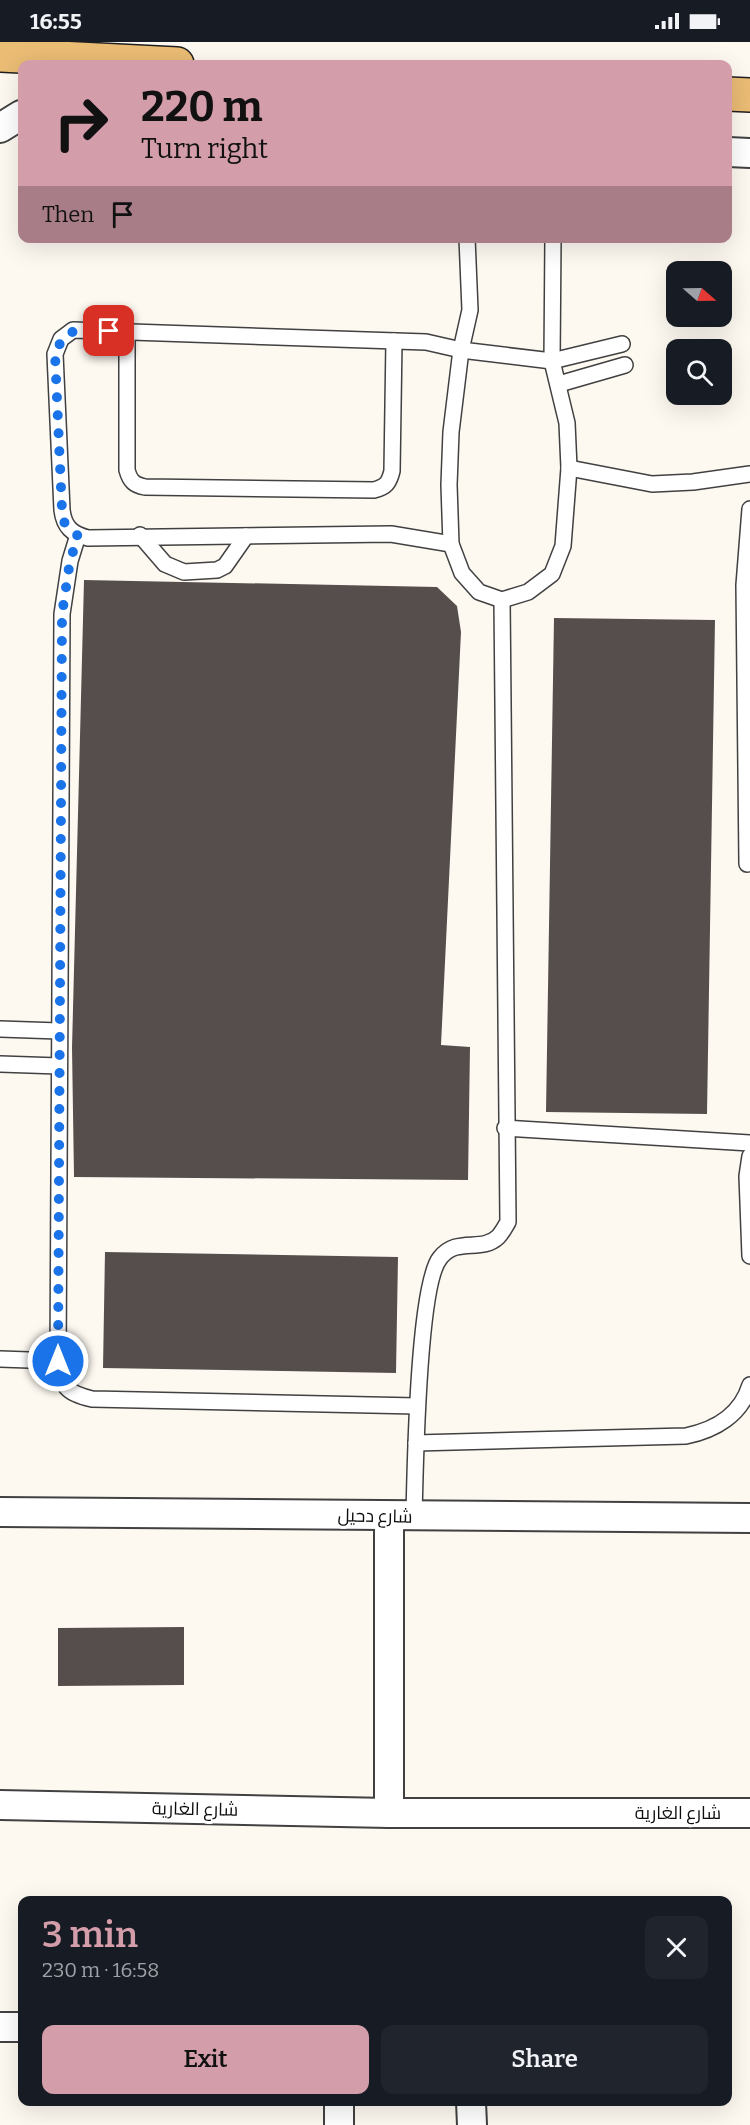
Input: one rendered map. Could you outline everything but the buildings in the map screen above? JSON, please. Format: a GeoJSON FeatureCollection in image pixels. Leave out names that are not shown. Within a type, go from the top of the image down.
{"type":"FeatureCollection","features":[{"type":"Feature","properties":{"kind":"main road"},"geometry":{"type":"LineString","coordinates":[[0,55],[98,60]]}},
{"type":"Feature","properties":{"kind":"main road"},"geometry":{"type":"LineString","coordinates":[[732,94],[750,94]]}},
{"type":"Feature","properties":{"kind":"street"},"geometry":{"type":"LineString","coordinates":[[732,152],[750,153]]}},
{"type":"Feature","properties":{"kind":"street","name":"شارع دحيل"},"geometry":{"type":"LineString","coordinates":[[0,1512],[750,1518]]}},
{"type":"Feature","properties":{"kind":"street"},"geometry":{"type":"LineString","coordinates":[[389,1813],[401,1516]]}},
{"type":"Feature","properties":{"kind":"street","name":"شارع الغارية"},"geometry":{"type":"LineString","coordinates":[[0,1805],[389,1813],[750,1813]]}},
{"type":"Feature","properties":{"kind":"street"},"geometry":{"type":"LineString","coordinates":[[0,2027],[18,2027]]}},
{"type":"Feature","properties":{"kind":"street"},"geometry":{"type":"LineString","coordinates":[[339,2106],[339,2125]]}},
{"type":"Feature","properties":{"kind":"street"},"geometry":{"type":"LineString","coordinates":[[471,2106],[472,2125]]}},
{"type":"Feature","properties":{"kind":"lane"},"geometry":{"type":"LineString","coordinates":[[467,243],[470,301],[467,329],[461,350],[451,432],[451,544],[462,573],[479,592],[502,600],[528,592],[552,574],[563,546],[569,468],[567,423],[552,361],[553,243]]}},
{"type":"Feature","properties":{"kind":"lane"},"geometry":{"type":"LineString","coordinates":[[451,544],[422,537],[391,534],[140,535],[88,538],[78,536],[63,521],[62,510],[55,354],[61,339],[73,330],[426,342],[461,350],[552,361],[622,344]]}},
{"type":"Feature","properties":{"kind":"lane"},"geometry":{"type":"LineString","coordinates":[[127,331],[127,470],[129,479],[136,485],[145,487],[374,490],[383,488],[390,481],[392,471],[394,341]]}},
{"type":"Feature","properties":{"kind":"lane"},"geometry":{"type":"LineString","coordinates":[[559,384],[625,365]]}},
{"type":"Feature","properties":{"kind":"lane"},"geometry":{"type":"LineString","coordinates":[[569,468],[652,484],[693,482],[750,474]]}},
{"type":"Feature","properties":{"kind":"lane"},"geometry":{"type":"LineString","coordinates":[[747,864],[744,585],[750,509]]}},
{"type":"Feature","properties":{"kind":"lane"},"geometry":{"type":"LineString","coordinates":[[140,535],[165,564],[184,572],[217,570],[225,566],[246,536]]}},
{"type":"Feature","properties":{"kind":"lane"},"geometry":{"type":"LineString","coordinates":[[78,536],[70,561],[62,614],[58,1361],[61,1382],[74,1395],[92,1399],[417,1406]]}},
{"type":"Feature","properties":{"kind":"lane"},"geometry":{"type":"LineString","coordinates":[[401,1516],[416,1443],[417,1406],[430,1279],[439,1258],[454,1246],[481,1245],[497,1238],[508,1222],[505,1128],[502,600]]}},
{"type":"Feature","properties":{"kind":"lane"},"geometry":{"type":"LineString","coordinates":[[0,1029],[59,1031]]}},
{"type":"Feature","properties":{"kind":"lane"},"geometry":{"type":"LineString","coordinates":[[0,1064],[59,1066]]}},
{"type":"Feature","properties":{"kind":"lane"},"geometry":{"type":"LineString","coordinates":[[505,1128],[750,1143]]}},
{"type":"Feature","properties":{"kind":"lane"},"geometry":{"type":"LineString","coordinates":[[750,1156],[747,1176],[750,1256]]}},
{"type":"Feature","properties":{"kind":"lane"},"geometry":{"type":"LineString","coordinates":[[0,1359],[58,1361]]}},
{"type":"Feature","properties":{"kind":"lane"},"geometry":{"type":"LineString","coordinates":[[416,1443],[686,1436],[705,1432],[723,1422],[738,1409],[750,1385]]}},
{"type":"Feature","properties":{"kind":"route"},"geometry":{"type":"LineString","coordinates":[[58,1361],[62,614],[70,561],[78,536],[63,521],[55,354],[61,339],[73,330],[109,331]]}}]}
